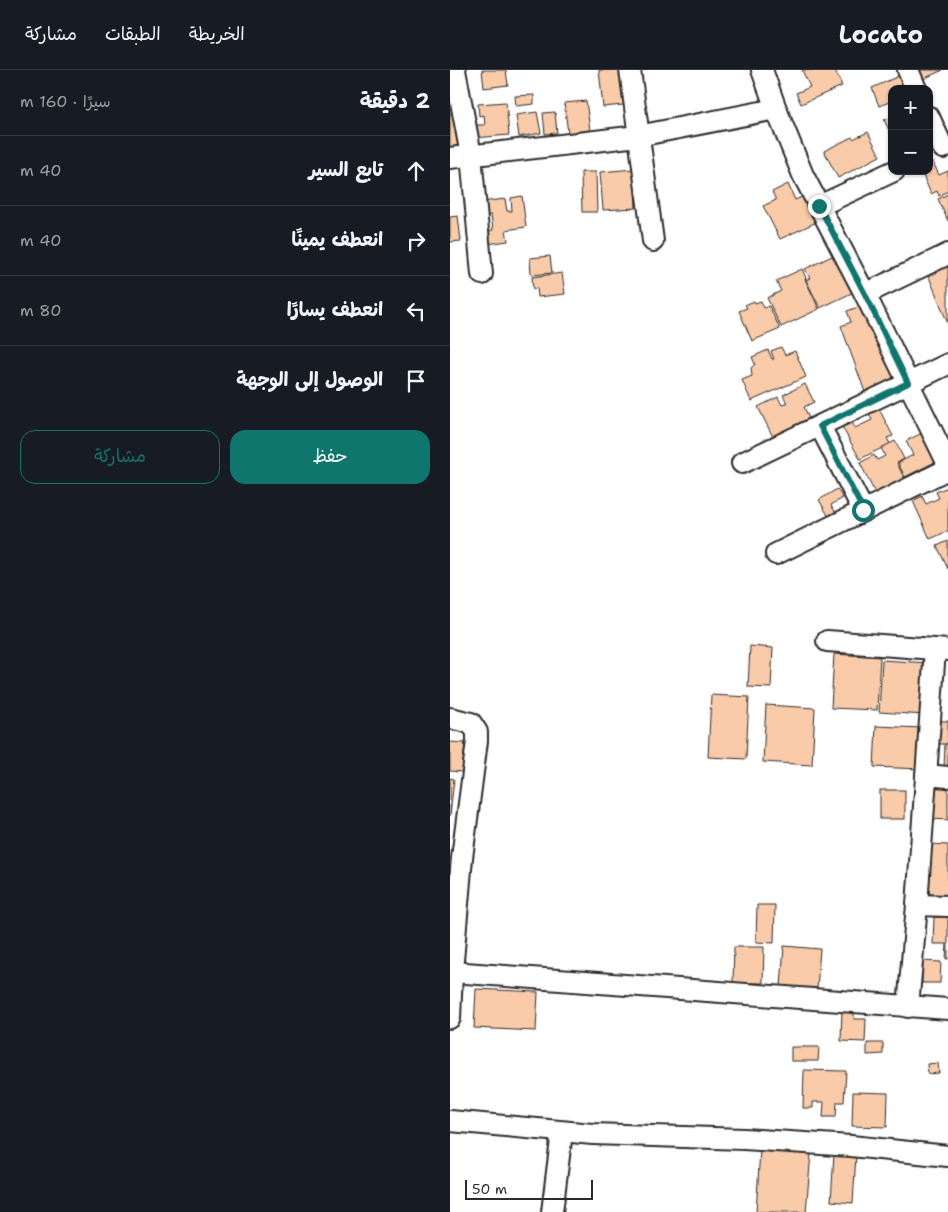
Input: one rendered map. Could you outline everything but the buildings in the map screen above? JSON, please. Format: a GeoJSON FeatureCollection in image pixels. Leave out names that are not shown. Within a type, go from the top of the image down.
{"type":"FeatureCollection","features":[{"type":"Feature","properties":{"kind":"street"},"geometry":{"type":"LineString","coordinates":[[455,70],[471,155],[482,274]]}},
{"type":"Feature","properties":{"kind":"street"},"geometry":{"type":"LineString","coordinates":[[630,70],[653,241]]}},
{"type":"Feature","properties":{"kind":"street"},"geometry":{"type":"LineString","coordinates":[[762,70],[803,175],[865,294],[948,464]]}},
{"type":"Feature","properties":{"kind":"street"},"geometry":{"type":"LineString","coordinates":[[908,70],[914,85]]}},
{"type":"Feature","properties":{"kind":"street"},"geometry":{"type":"LineString","coordinates":[[450,158],[638,136],[776,109]]}},
{"type":"Feature","properties":{"kind":"street"},"geometry":{"type":"LineString","coordinates":[[933,129],[940,150]]}},
{"type":"Feature","properties":{"kind":"street"},"geometry":{"type":"LineString","coordinates":[[819,206],[888,174]]}},
{"type":"Feature","properties":{"kind":"street"},"geometry":{"type":"LineString","coordinates":[[865,294],[948,254]]}},
{"type":"Feature","properties":{"kind":"street"},"geometry":{"type":"LineString","coordinates":[[742,463],[948,364]]}},
{"type":"Feature","properties":{"kind":"street"},"geometry":{"type":"LineString","coordinates":[[820,426],[863,510]]}},
{"type":"Feature","properties":{"kind":"street"},"geometry":{"type":"LineString","coordinates":[[776,554],[948,469]]}},
{"type":"Feature","properties":{"kind":"street"},"geometry":{"type":"LineString","coordinates":[[827,641],[942,649],[926,775],[908,1007]]}},
{"type":"Feature","properties":{"kind":"street"},"geometry":{"type":"LineString","coordinates":[[450,718],[471,723],[477,732],[476,756],[456,857],[450,1018]]}},
{"type":"Feature","properties":{"kind":"street"},"geometry":{"type":"LineString","coordinates":[[926,775],[948,777]]}},
{"type":"Feature","properties":{"kind":"street"},"geometry":{"type":"LineString","coordinates":[[917,904],[948,906]]}},
{"type":"Feature","properties":{"kind":"street"},"geometry":{"type":"LineString","coordinates":[[452,972],[948,1009]]}},
{"type":"Feature","properties":{"kind":"street"},"geometry":{"type":"LineString","coordinates":[[450,1121],[562,1132],[655,1138],[744,1139],[851,1146],[948,1156]]}},
{"type":"Feature","properties":{"kind":"street"},"geometry":{"type":"LineString","coordinates":[[552,1212],[562,1132]]}},
{"type":"Feature","properties":{"kind":"route"},"geometry":{"type":"LineString","coordinates":[[819,206],[865,294],[908,383],[820,426],[863,510]]}}]}
